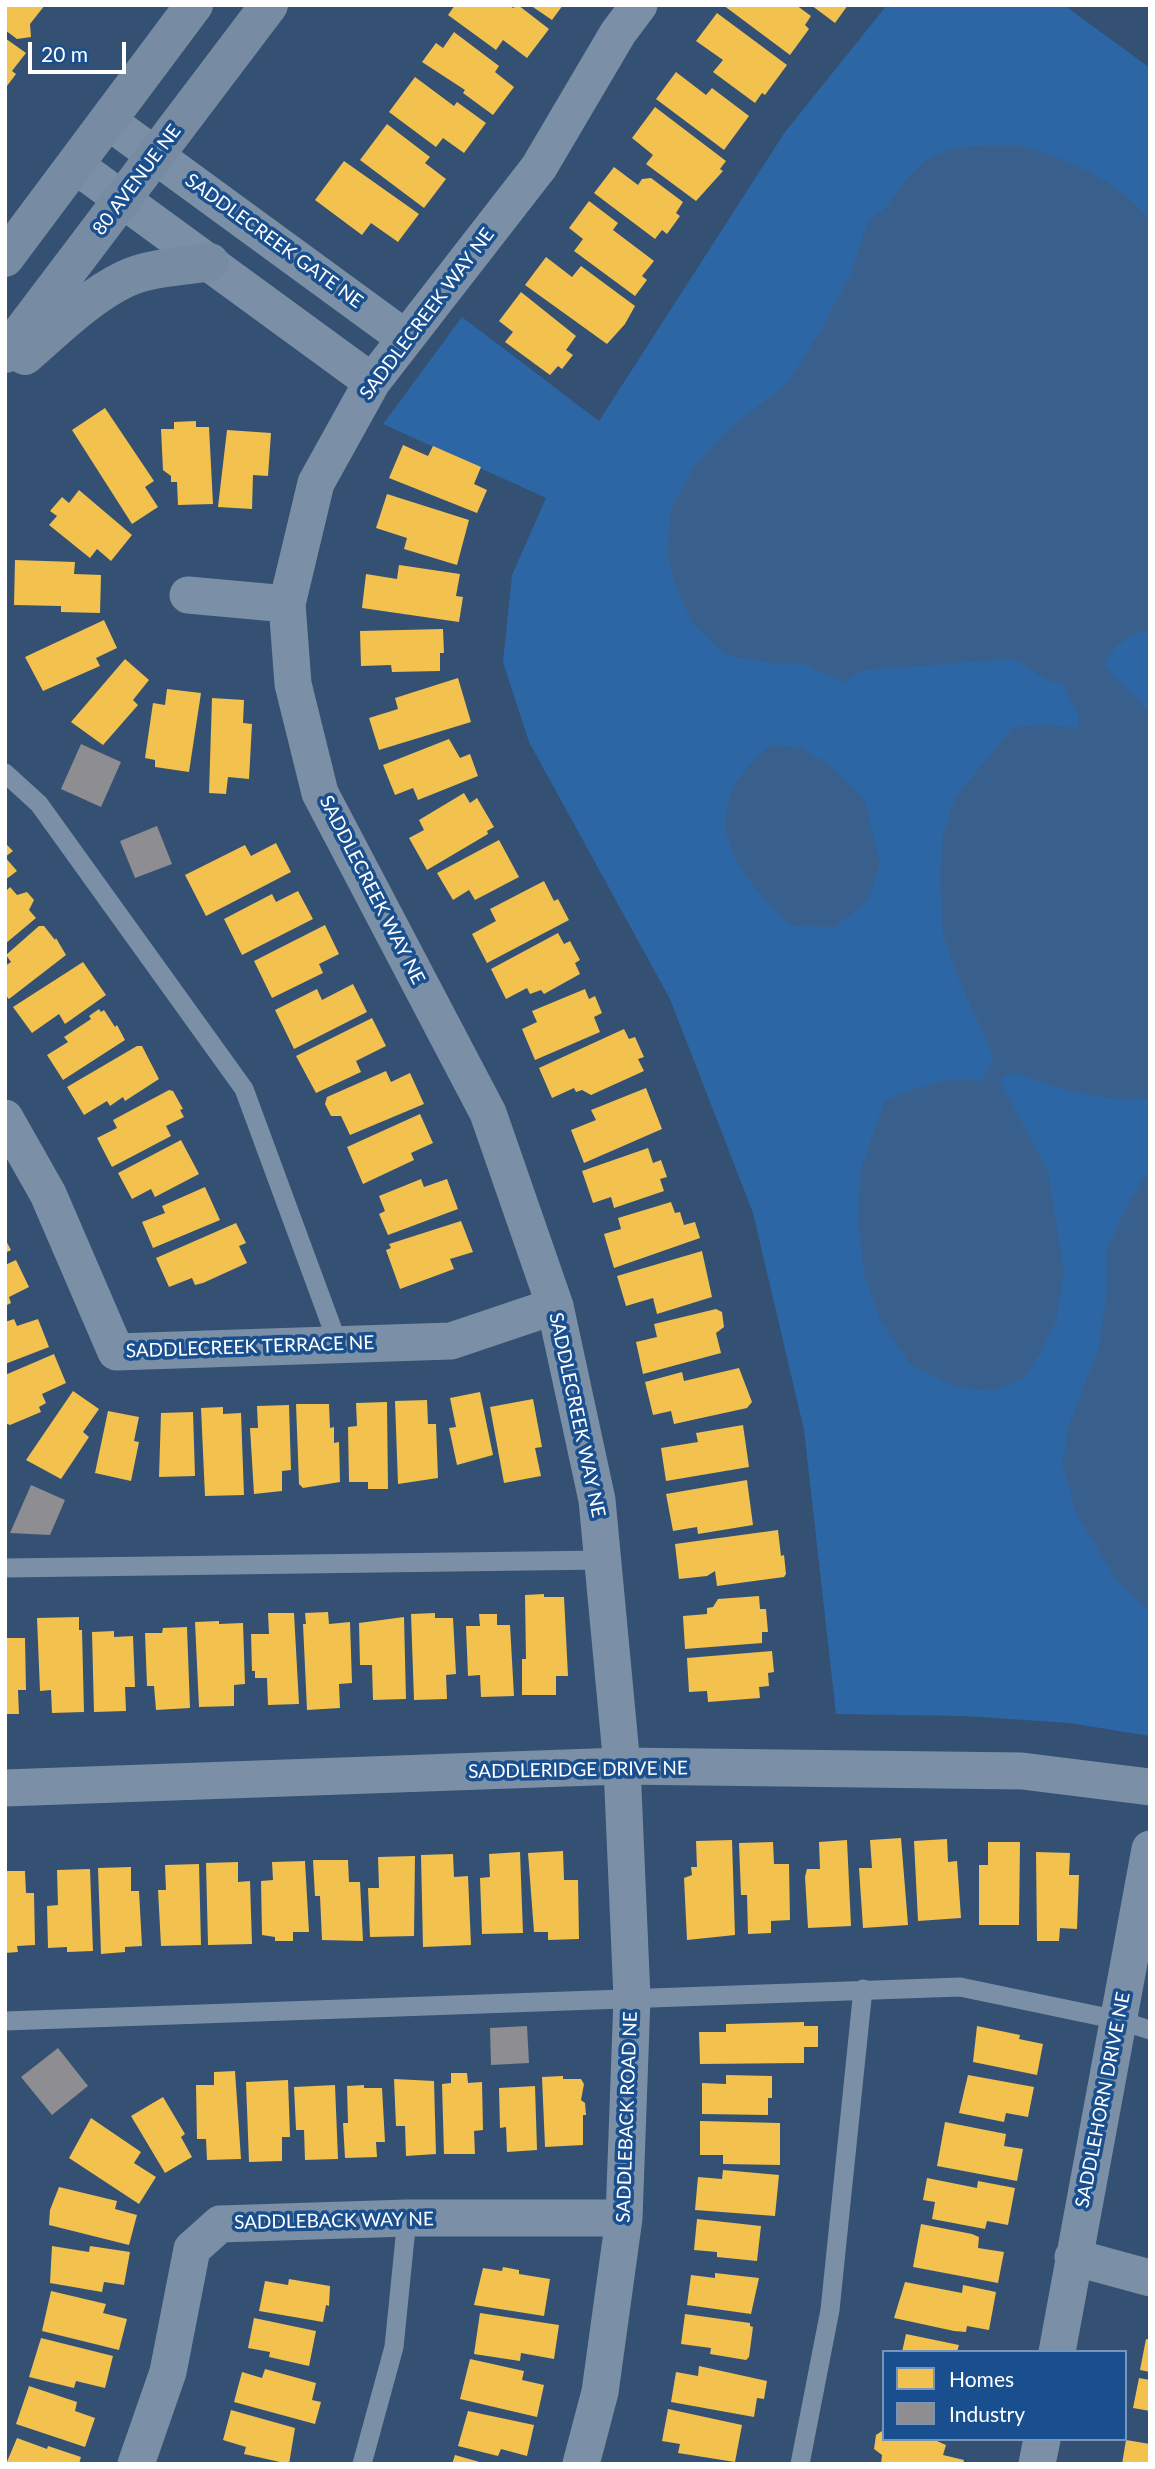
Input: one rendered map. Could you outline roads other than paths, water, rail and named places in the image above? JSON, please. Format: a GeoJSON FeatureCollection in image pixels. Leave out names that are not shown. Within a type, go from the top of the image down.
{"type":"FeatureCollection","features":[{"type":"Feature","properties":{"kind":"main road"},"geometry":{"type":"LineString","coordinates":[[5,258],[194,5]]}},
{"type":"Feature","properties":{"kind":"main road","name":"80 AVENUE NE"},"geometry":{"type":"LineString","coordinates":[[5,354],[269,5]]}},
{"type":"Feature","properties":{"kind":"main road"},"geometry":{"type":"LineString","coordinates":[[5,373],[71,315],[125,279],[153,270],[210,262]]}},
{"type":"Feature","properties":{"kind":"street","name":"SADDLECREEK WAY NE"},"geometry":{"type":"LineString","coordinates":[[622,1766],[597,1500],[555,1306],[488,1113],[320,793],[293,684],[287,604],[316,483],[372,382],[539,167],[618,33],[639,5]]}},
{"type":"Feature","properties":{"kind":"street","name":"SADDLECREEK GATE NE"},"geometry":{"type":"LineString","coordinates":[[108,121],[405,338]]}},
{"type":"Feature","properties":{"kind":"street"},"geometry":{"type":"LineString","coordinates":[[75,165],[372,382]]}},
{"type":"Feature","properties":{"kind":"street"},"geometry":{"type":"LineString","coordinates":[[188,595],[287,604]]}},
{"type":"Feature","properties":{"kind":"street","name":"SADDLECREEK TERRACE NE"},"geometry":{"type":"LineString","coordinates":[[5,1118],[48,1194],[116,1352],[451,1341],[555,1306]]}},
{"type":"Feature","properties":{"kind":"street","name":"SADDLERIDGE DRIVE NE"},"geometry":{"type":"LineString","coordinates":[[5,1788],[622,1766],[1022,1771],[1150,1787]]}},
{"type":"Feature","properties":{"kind":"street","name":"SADDLEBACK ROAD NE"},"geometry":{"type":"LineString","coordinates":[[581,2464],[600,2392],[624,2218],[632,1998],[622,1766]]}},
{"type":"Feature","properties":{"kind":"street","name":"SADDLEHORN DRIVE NE"},"geometry":{"type":"LineString","coordinates":[[1057,2350],[1073,2257],[1134,2025],[1150,1849]]}},
{"type":"Feature","properties":{"kind":"street","name":"SADDLEBACK WAY NE"},"geometry":{"type":"LineString","coordinates":[[136,2464],[168,2372],[192,2249],[220,2224],[407,2218],[624,2218]]}},
{"type":"Feature","properties":{"kind":"street"},"geometry":{"type":"LineString","coordinates":[[1073,2257],[1150,2278]]}},
{"type":"Feature","properties":{"kind":"street"},"geometry":{"type":"LineString","coordinates":[[1037,2464],[1042,2441]]}},
{"type":"Feature","properties":{"kind":"lane"},"geometry":{"type":"LineString","coordinates":[[5,773],[39,804],[244,1089],[338,1344]]}},
{"type":"Feature","properties":{"kind":"lane"},"geometry":{"type":"LineString","coordinates":[[5,1568],[604,1560]]}},
{"type":"Feature","properties":{"kind":"lane"},"geometry":{"type":"LineString","coordinates":[[5,2021],[960,1987],[1134,2025]]}},
{"type":"Feature","properties":{"kind":"lane"},"geometry":{"type":"LineString","coordinates":[[800,2464],[831,2309],[863,1989]]}},
{"type":"Feature","properties":{"kind":"lane"},"geometry":{"type":"LineString","coordinates":[[362,2464],[394,2347],[407,2218]]}}]}
